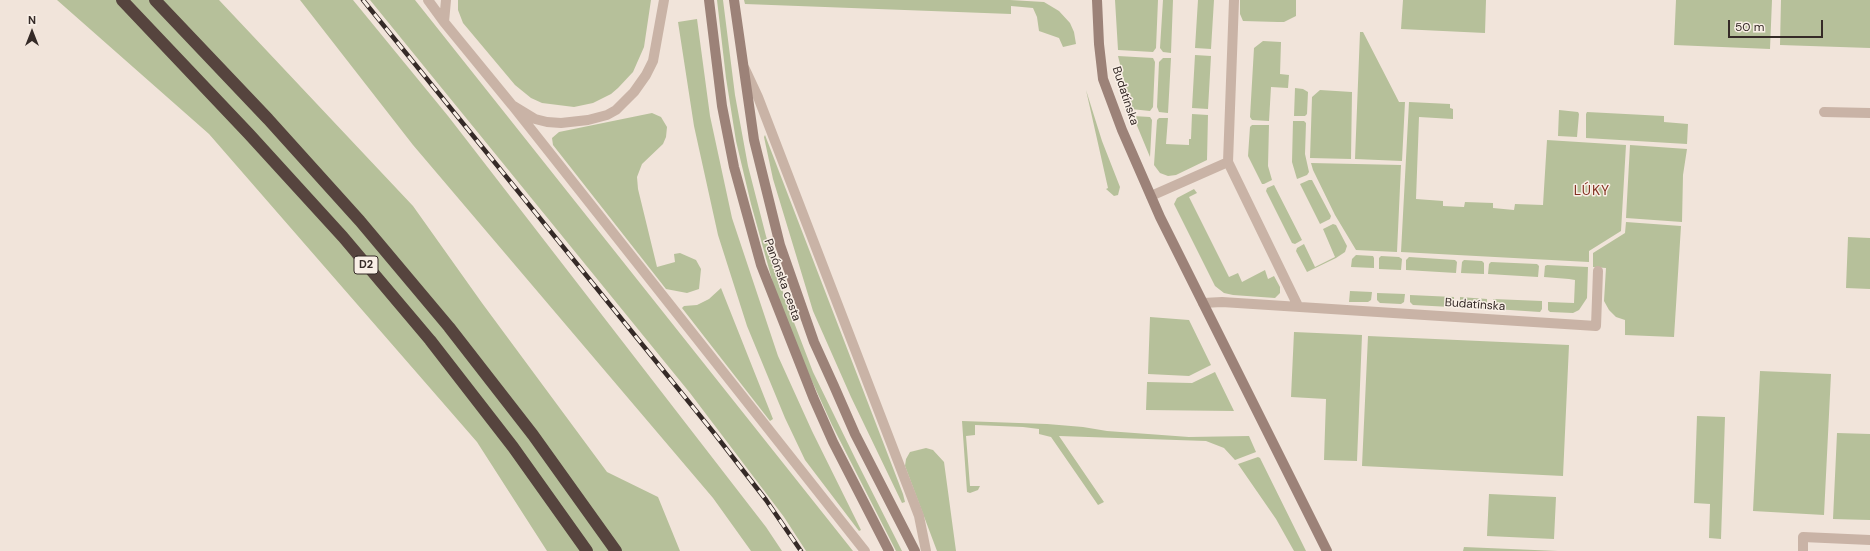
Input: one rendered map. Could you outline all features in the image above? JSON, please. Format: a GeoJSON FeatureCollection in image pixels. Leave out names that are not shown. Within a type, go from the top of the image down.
{"type":"FeatureCollection","features":[{"type":"Feature","properties":{"kind":"highway","name":"D2"},"geometry":{"type":"LineString","coordinates":[[122,0],[249,134],[353,249],[430,340],[498,428],[587,551]]}},
{"type":"Feature","properties":{"kind":"highway","name":"D2"},"geometry":{"type":"LineString","coordinates":[[155,0],[278,130],[360,221],[439,315],[533,434],[616,551]]}},
{"type":"Feature","properties":{"kind":"main road","name":"Panónska cesta"},"geometry":{"type":"LineString","coordinates":[[709,0],[720,92],[732,160],[761,265],[789,339],[819,410],[889,551]]}},
{"type":"Feature","properties":{"kind":"main road","name":"Panónska cesta"},"geometry":{"type":"LineString","coordinates":[[734,0],[741,60],[754,140],[780,245],[814,342],[855,434],[915,551]]}},
{"type":"Feature","properties":{"kind":"main road","name":"Budatínska"},"geometry":{"type":"LineString","coordinates":[[1097,0],[1099,44],[1106,88],[1122,130],[1151,196],[1203,303],[1327,551]]}},
{"type":"Feature","properties":{"kind":"street"},"geometry":{"type":"LineString","coordinates":[[428,0],[865,551]]}},
{"type":"Feature","properties":{"kind":"street"},"geometry":{"type":"LineString","coordinates":[[444,22],[446,0]]}},
{"type":"Feature","properties":{"kind":"street"},"geometry":{"type":"LineString","coordinates":[[512,105],[535,118],[547,122],[561,123],[588,120],[616,110],[634,92],[646,75],[653,61],[664,0]]}},
{"type":"Feature","properties":{"kind":"street"},"geometry":{"type":"LineString","coordinates":[[1234,0],[1228,162],[1298,306]]}},
{"type":"Feature","properties":{"kind":"street","name":"Panónska cesta"},"geometry":{"type":"LineString","coordinates":[[741,60],[758,97],[920,516],[926,551]]}},
{"type":"Feature","properties":{"kind":"street"},"geometry":{"type":"LineString","coordinates":[[1824,112],[1870,113]]}},
{"type":"Feature","properties":{"kind":"street"},"geometry":{"type":"LineString","coordinates":[[1151,196],[1228,162]]}},
{"type":"Feature","properties":{"kind":"street","name":"Budatínska"},"geometry":{"type":"LineString","coordinates":[[1203,303],[1222,302],[1298,306],[1596,326],[1598,271]]}},
{"type":"Feature","properties":{"kind":"street"},"geometry":{"type":"LineString","coordinates":[[1803,551],[1803,537],[1870,540]]}},
{"type":"Feature","properties":{"kind":"green space"},"geometry":{"type":"Polygon","coordinates":[[[57,0],[219,0],[413,206],[482,303],[607,472],[658,497],[680,551],[547,551],[477,442],[209,134],[57,0]]]}},
{"type":"Feature","properties":{"kind":"green space"},"geometry":{"type":"Polygon","coordinates":[[[300,0],[353,0],[448,116],[766,527],[782,551],[751,551],[713,498],[413,145],[300,0]]]}},
{"type":"Feature","properties":{"kind":"green space"},"geometry":{"type":"Polygon","coordinates":[[[370,0],[415,0],[853,551],[806,551],[784,517],[690,393],[370,0]]]}},
{"type":"Feature","properties":{"kind":"green space"},"geometry":{"type":"Polygon","coordinates":[[[458,0],[651,0],[644,47],[633,72],[611,94],[593,103],[574,107],[542,103],[531,98],[515,85],[463,23],[458,10],[458,0]]]}},
{"type":"Feature","properties":{"kind":"green space"},"geometry":{"type":"Polygon","coordinates":[[[717,0],[723,0],[735,95],[748,166],[766,236],[785,299],[813,372],[902,551],[896,551],[832,425],[801,357],[774,287],[751,204],[736,141],[726,78],[717,0]]]}},
{"type":"Feature","properties":{"kind":"green space"},"geometry":{"type":"Polygon","coordinates":[[[744,0],[1010,0],[1044,2],[1059,11],[1070,23],[1074,32],[1076,44],[1063,47],[1059,38],[1039,31],[1037,17],[1033,8],[1011,6],[1011,14],[745,4],[744,0]]]}},
{"type":"Feature","properties":{"kind":"green space"},"geometry":{"type":"Polygon","coordinates":[[[1115,0],[1158,0],[1156,48],[1153,52],[1118,50],[1115,0]]]}},
{"type":"Feature","properties":{"kind":"green space"},"geometry":{"type":"Polygon","coordinates":[[[1163,0],[1173,0],[1171,53],[1163,52],[1160,48],[1163,0]]]}},
{"type":"Feature","properties":{"kind":"green space"},"geometry":{"type":"Polygon","coordinates":[[[1198,0],[1214,0],[1211,49],[1195,48],[1198,0]]]}},
{"type":"Feature","properties":{"kind":"green space"},"geometry":{"type":"Polygon","coordinates":[[[1240,0],[1296,0],[1296,16],[1284,22],[1243,21],[1240,14],[1240,0]]]}},
{"type":"Feature","properties":{"kind":"green space"},"geometry":{"type":"Polygon","coordinates":[[[1403,0],[1486,0],[1485,33],[1401,29],[1403,0]]]}},
{"type":"Feature","properties":{"kind":"green space"},"geometry":{"type":"Polygon","coordinates":[[[1676,0],[1772,0],[1770,49],[1674,45],[1676,0]]]}},
{"type":"Feature","properties":{"kind":"green space"},"geometry":{"type":"Polygon","coordinates":[[[1781,0],[1870,0],[1870,48],[1780,45],[1781,0]]]}},
{"type":"Feature","properties":{"kind":"green space"},"geometry":{"type":"Polygon","coordinates":[[[697,19],[710,116],[732,218],[778,356],[812,431],[861,530],[859,531],[805,460],[785,418],[747,326],[718,235],[694,126],[678,22],[697,19]]]}},
{"type":"Feature","properties":{"kind":"green space"},"geometry":{"type":"Polygon","coordinates":[[[1360,32],[1363,32],[1399,102],[1405,102],[1402,161],[1355,159],[1360,32]]]}},
{"type":"Feature","properties":{"kind":"green space"},"geometry":{"type":"Polygon","coordinates":[[[1263,41],[1281,42],[1280,74],[1289,75],[1288,88],[1271,87],[1269,121],[1252,120],[1250,117],[1254,48],[1263,41]]]}},
{"type":"Feature","properties":{"kind":"green space"},"geometry":{"type":"Polygon","coordinates":[[[1195,55],[1211,56],[1208,109],[1192,108],[1195,55]]]}},
{"type":"Feature","properties":{"kind":"green space"},"geometry":{"type":"Polygon","coordinates":[[[1118,56],[1153,58],[1155,62],[1153,107],[1150,111],[1131,109],[1118,56]]]}},
{"type":"Feature","properties":{"kind":"green space"},"geometry":{"type":"Polygon","coordinates":[[[1163,58],[1171,58],[1168,113],[1159,112],[1157,107],[1159,62],[1163,58]]]}},
{"type":"Feature","properties":{"kind":"green space"},"geometry":{"type":"Polygon","coordinates":[[[1295,88],[1303,89],[1308,92],[1307,114],[1305,116],[1294,116],[1295,88]]]}},
{"type":"Feature","properties":{"kind":"green space"},"geometry":{"type":"Polygon","coordinates":[[[1086,90],[1102,141],[1120,187],[1118,195],[1114,196],[1106,189],[1108,188],[1086,90]]]}},
{"type":"Feature","properties":{"kind":"green space"},"geometry":{"type":"Polygon","coordinates":[[[1320,90],[1352,92],[1351,159],[1310,158],[1312,97],[1320,90]]]}},
{"type":"Feature","properties":{"kind":"green space"},"geometry":{"type":"Polygon","coordinates":[[[1409,102],[1450,104],[1450,108],[1453,109],[1453,119],[1419,117],[1416,199],[1443,201],[1443,206],[1464,207],[1465,202],[1493,203],[1493,208],[1514,210],[1515,204],[1543,205],[1547,140],[1626,145],[1621,231],[1589,251],[1589,262],[1401,252],[1409,102]]]}},
{"type":"Feature","properties":{"kind":"green space"},"geometry":{"type":"Polygon","coordinates":[[[1559,110],[1578,112],[1577,137],[1558,136],[1559,110]]]}},
{"type":"Feature","properties":{"kind":"green space"},"geometry":{"type":"Polygon","coordinates":[[[1587,112],[1664,116],[1664,122],[1688,124],[1687,144],[1586,138],[1587,112]]]}},
{"type":"Feature","properties":{"kind":"green space"},"geometry":{"type":"Polygon","coordinates":[[[652,113],[661,117],[667,127],[666,137],[663,144],[642,164],[637,177],[638,189],[657,267],[675,262],[674,254],[680,253],[696,260],[701,269],[699,289],[687,293],[666,289],[553,145],[552,138],[559,132],[652,113]]]}},
{"type":"Feature","properties":{"kind":"green space"},"geometry":{"type":"Polygon","coordinates":[[[1192,114],[1208,115],[1207,160],[1176,175],[1168,176],[1160,173],[1154,165],[1157,120],[1159,118],[1168,118],[1166,144],[1189,145],[1189,139],[1191,139],[1192,114]]]}},
{"type":"Feature","properties":{"kind":"green space"},"geometry":{"type":"Polygon","coordinates":[[[1133,116],[1150,117],[1152,120],[1150,157],[1133,116]]]}},
{"type":"Feature","properties":{"kind":"green space"},"geometry":{"type":"Polygon","coordinates":[[[1293,121],[1304,121],[1306,123],[1305,154],[1309,172],[1307,175],[1297,179],[1292,162],[1293,121]]]}},
{"type":"Feature","properties":{"kind":"green space"},"geometry":{"type":"Polygon","coordinates":[[[1252,125],[1269,125],[1268,166],[1272,180],[1264,184],[1262,184],[1248,156],[1250,127],[1252,125]]]}},
{"type":"Feature","properties":{"kind":"green space"},"geometry":{"type":"Polygon","coordinates":[[[765,135],[905,502],[902,503],[851,397],[813,311],[773,179],[764,137],[765,135]]]}},
{"type":"Feature","properties":{"kind":"green space"},"geometry":{"type":"Polygon","coordinates":[[[1630,145],[1687,149],[1683,175],[1682,222],[1626,218],[1630,145]]]}},
{"type":"Feature","properties":{"kind":"green space"},"geometry":{"type":"Polygon","coordinates":[[[1311,163],[1401,165],[1397,252],[1356,250],[1335,215],[1311,163]]]}},
{"type":"Feature","properties":{"kind":"green space"},"geometry":{"type":"Polygon","coordinates":[[[1312,180],[1331,216],[1330,219],[1320,224],[1300,184],[1312,180]]]}},
{"type":"Feature","properties":{"kind":"green space"},"geometry":{"type":"Polygon","coordinates":[[[1274,185],[1302,240],[1295,244],[1292,243],[1266,191],[1267,188],[1274,185]]]}},
{"type":"Feature","properties":{"kind":"green space"},"geometry":{"type":"Polygon","coordinates":[[[1194,189],[1197,193],[1189,197],[1229,277],[1238,273],[1242,282],[1265,270],[1268,279],[1274,276],[1280,287],[1280,293],[1275,298],[1233,295],[1224,293],[1215,286],[1174,204],[1177,198],[1194,189]]]}},
{"type":"Feature","properties":{"kind":"green space"},"geometry":{"type":"Polygon","coordinates":[[[1626,222],[1681,226],[1674,337],[1625,335],[1625,320],[1616,317],[1609,310],[1604,301],[1606,268],[1593,267],[1593,253],[1625,233],[1626,222]]]}},
{"type":"Feature","properties":{"kind":"green space"},"geometry":{"type":"Polygon","coordinates":[[[1333,224],[1336,225],[1347,246],[1345,252],[1307,272],[1296,251],[1297,248],[1304,244],[1315,267],[1335,257],[1323,229],[1333,224]]]}},
{"type":"Feature","properties":{"kind":"green space"},"geometry":{"type":"Polygon","coordinates":[[[1848,237],[1870,238],[1870,289],[1846,288],[1848,237]]]}},
{"type":"Feature","properties":{"kind":"green space"},"geometry":{"type":"Polygon","coordinates":[[[1356,255],[1373,256],[1374,268],[1351,267],[1352,259],[1356,255]]]}},
{"type":"Feature","properties":{"kind":"green space"},"geometry":{"type":"Polygon","coordinates":[[[1381,256],[1399,257],[1402,259],[1401,270],[1379,269],[1379,258],[1381,256]]]}},
{"type":"Feature","properties":{"kind":"green space"},"geometry":{"type":"Polygon","coordinates":[[[1409,257],[1455,260],[1457,262],[1456,273],[1406,270],[1406,260],[1409,257]]]}},
{"type":"Feature","properties":{"kind":"green space"},"geometry":{"type":"Polygon","coordinates":[[[1464,260],[1482,261],[1484,263],[1484,274],[1461,273],[1462,262],[1464,260]]]}},
{"type":"Feature","properties":{"kind":"green space"},"geometry":{"type":"Polygon","coordinates":[[[1491,262],[1537,264],[1539,266],[1538,277],[1488,274],[1489,264],[1491,262]]]}},
{"type":"Feature","properties":{"kind":"green space"},"geometry":{"type":"Polygon","coordinates":[[[1545,266],[1588,267],[1587,298],[1579,310],[1573,313],[1550,312],[1548,310],[1548,302],[1574,303],[1575,280],[1544,277],[1545,266]]]}},
{"type":"Feature","properties":{"kind":"green space"},"geometry":{"type":"Polygon","coordinates":[[[721,288],[773,419],[770,421],[682,308],[684,306],[697,305],[709,299],[721,288]]]}},
{"type":"Feature","properties":{"kind":"green space"},"geometry":{"type":"Polygon","coordinates":[[[1350,291],[1372,292],[1371,300],[1368,302],[1349,302],[1350,291]]]}},
{"type":"Feature","properties":{"kind":"green space"},"geometry":{"type":"Polygon","coordinates":[[[1377,293],[1405,294],[1404,302],[1401,304],[1380,303],[1377,300],[1377,293]]]}},
{"type":"Feature","properties":{"kind":"green space"},"geometry":{"type":"Polygon","coordinates":[[[1410,295],[1454,297],[1454,304],[1451,307],[1413,305],[1410,302],[1410,295]]]}},
{"type":"Feature","properties":{"kind":"green space"},"geometry":{"type":"Polygon","coordinates":[[[1460,297],[1487,299],[1487,306],[1484,309],[1462,308],[1460,304],[1460,297]]]}},
{"type":"Feature","properties":{"kind":"green space"},"geometry":{"type":"Polygon","coordinates":[[[1493,299],[1542,301],[1542,309],[1540,312],[1495,309],[1493,307],[1493,299]]]}},
{"type":"Feature","properties":{"kind":"green space"},"geometry":{"type":"Polygon","coordinates":[[[1150,317],[1189,320],[1211,365],[1189,376],[1148,374],[1150,317]]]}},
{"type":"Feature","properties":{"kind":"green space"},"geometry":{"type":"Polygon","coordinates":[[[1294,332],[1362,335],[1357,461],[1324,460],[1326,399],[1291,397],[1294,332]]]}},
{"type":"Feature","properties":{"kind":"green space"},"geometry":{"type":"Polygon","coordinates":[[[1368,336],[1569,345],[1563,476],[1362,466],[1368,336]]]}},
{"type":"Feature","properties":{"kind":"green space"},"geometry":{"type":"Polygon","coordinates":[[[1760,371],[1831,374],[1824,515],[1753,511],[1760,371]]]}},
{"type":"Feature","properties":{"kind":"green space"},"geometry":{"type":"Polygon","coordinates":[[[1215,372],[1234,411],[1146,410],[1147,382],[1192,383],[1215,372]]]}},
{"type":"Feature","properties":{"kind":"green space"},"geometry":{"type":"Polygon","coordinates":[[[1697,416],[1725,417],[1721,539],[1709,538],[1710,504],[1694,503],[1697,416]]]}},
{"type":"Feature","properties":{"kind":"green space"},"geometry":{"type":"Polygon","coordinates":[[[962,421],[1047,424],[1107,431],[1189,437],[1249,436],[1256,452],[1235,460],[1224,448],[1206,441],[1059,436],[1104,502],[1098,505],[1051,437],[1039,434],[1039,429],[975,425],[975,435],[966,436],[970,486],[980,486],[978,490],[970,493],[967,492],[962,421]]]}},
{"type":"Feature","properties":{"kind":"green space"},"geometry":{"type":"Polygon","coordinates":[[[1837,433],[1870,434],[1870,520],[1833,519],[1837,433]]]}},
{"type":"Feature","properties":{"kind":"green space"},"geometry":{"type":"Polygon","coordinates":[[[926,448],[933,450],[944,462],[956,551],[937,551],[905,466],[906,459],[910,452],[926,448]]]}},
{"type":"Feature","properties":{"kind":"green space"},"geometry":{"type":"Polygon","coordinates":[[[1258,457],[1260,458],[1306,551],[1294,551],[1276,519],[1238,464],[1258,457]]]}},
{"type":"Feature","properties":{"kind":"green space"},"geometry":{"type":"Polygon","coordinates":[[[1489,494],[1556,497],[1554,539],[1487,536],[1489,494]]]}},
{"type":"Feature","properties":{"kind":"green space"},"geometry":{"type":"Polygon","coordinates":[[[1464,547],[1558,551],[1463,551],[1464,547]]]}},
{"type":"Feature","properties":{"kind":"railway"},"geometry":{"type":"LineString","coordinates":[[363,0],[714,433],[766,500],[801,551]]}},
{"type":"Feature","properties":{"kind":"district","name":"LÚKY"},"geometry":{"type":"Point","coordinates":[1592,191]}}]}
